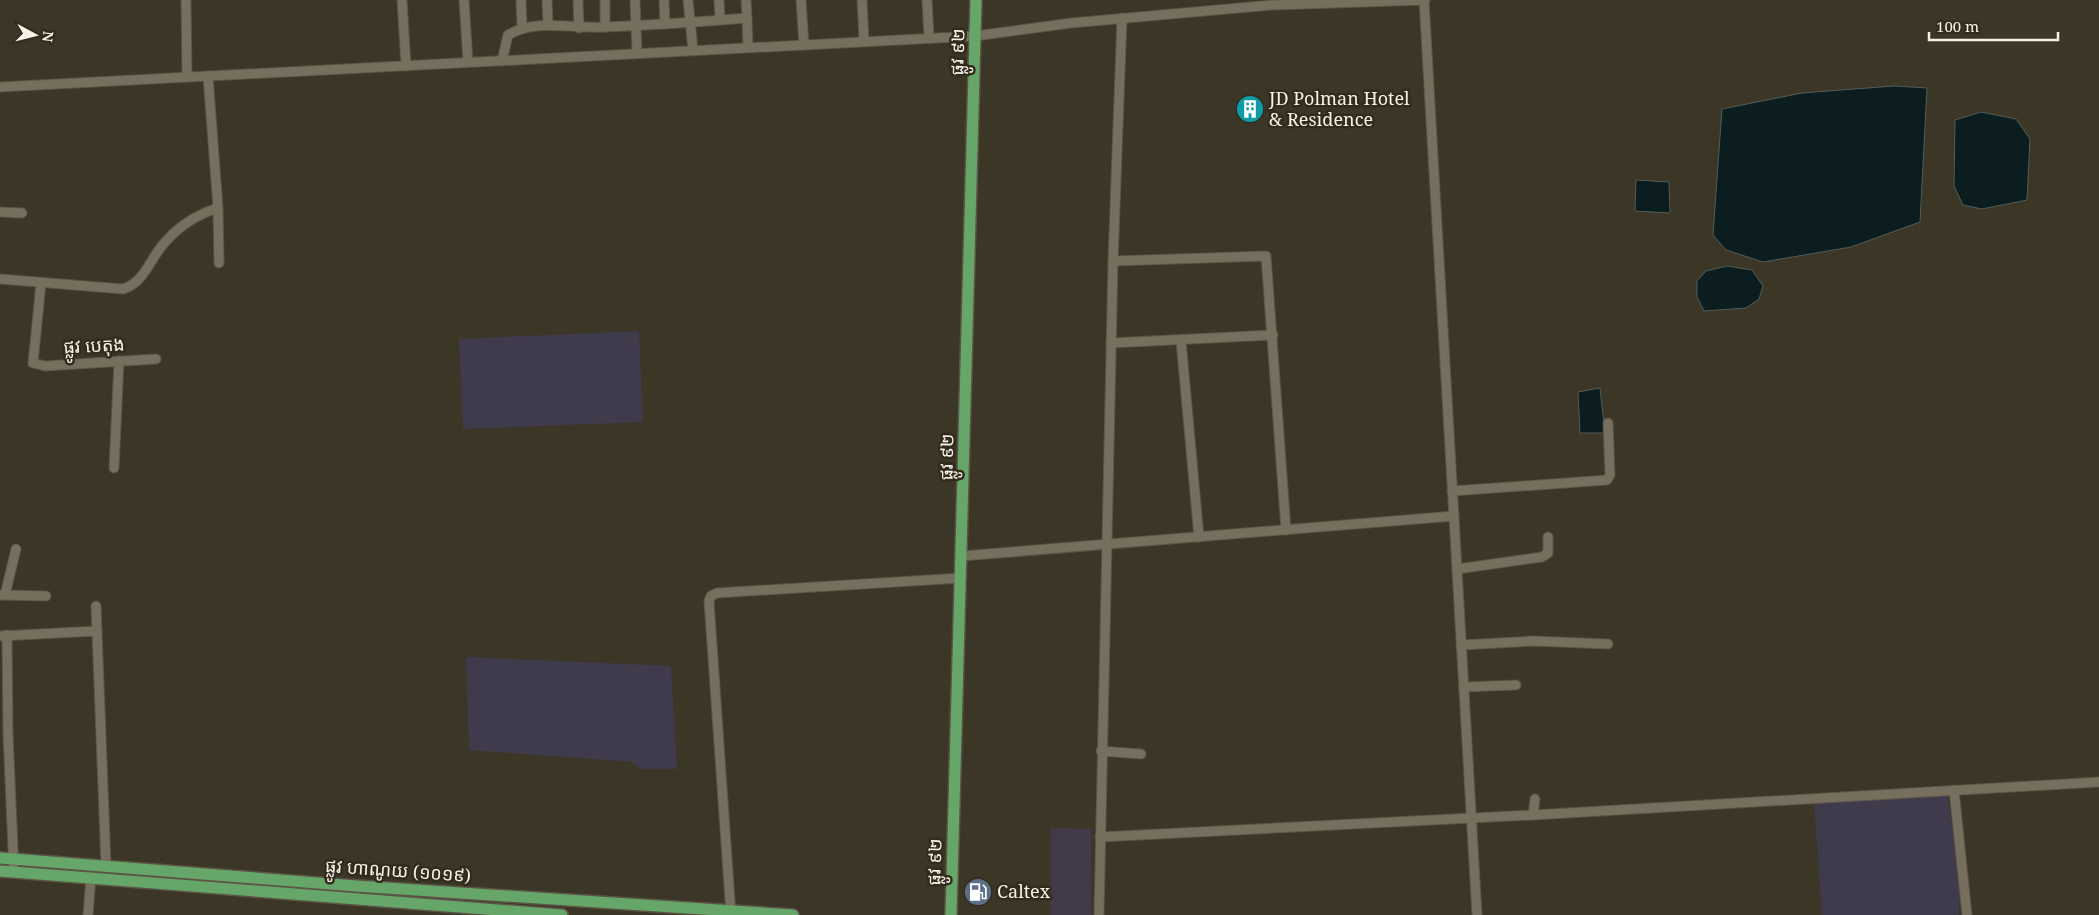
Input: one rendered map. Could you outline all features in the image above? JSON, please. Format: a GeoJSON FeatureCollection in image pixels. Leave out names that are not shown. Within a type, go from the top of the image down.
{"type":"FeatureCollection","features":[{"type":"Feature","properties":{"kind":"main road","name":"ផ្លូវ ៩២"},"geometry":{"type":"LineString","coordinates":[[951,915],[976,0]]}},
{"type":"Feature","properties":{"kind":"main road","name":"ផ្លូវ ហាណូយ (១០១៩)"},"geometry":{"type":"LineString","coordinates":[[0,858],[731,913],[793,915]]}},
{"type":"Feature","properties":{"kind":"main road","name":"ផ្លូវ ហាណូយ (១០១៩)"},"geometry":{"type":"LineString","coordinates":[[0,871],[512,913],[562,915]]}},
{"type":"Feature","properties":{"kind":"street"},"geometry":{"type":"LineString","coordinates":[[186,0],[188,77]]}},
{"type":"Feature","properties":{"kind":"street"},"geometry":{"type":"LineString","coordinates":[[402,0],[406,66]]}},
{"type":"Feature","properties":{"kind":"street"},"geometry":{"type":"LineString","coordinates":[[464,0],[468,62]]}},
{"type":"Feature","properties":{"kind":"street"},"geometry":{"type":"LineString","coordinates":[[521,0],[522,27]]}},
{"type":"Feature","properties":{"kind":"street"},"geometry":{"type":"LineString","coordinates":[[547,0],[548,25]]}},
{"type":"Feature","properties":{"kind":"street"},"geometry":{"type":"LineString","coordinates":[[578,0],[579,28]]}},
{"type":"Feature","properties":{"kind":"street"},"geometry":{"type":"LineString","coordinates":[[605,0],[605,27]]}},
{"type":"Feature","properties":{"kind":"street"},"geometry":{"type":"LineString","coordinates":[[635,0],[637,54]]}},
{"type":"Feature","properties":{"kind":"street"},"geometry":{"type":"LineString","coordinates":[[664,0],[665,24]]}},
{"type":"Feature","properties":{"kind":"street"},"geometry":{"type":"LineString","coordinates":[[688,0],[693,50]]}},
{"type":"Feature","properties":{"kind":"street"},"geometry":{"type":"LineString","coordinates":[[719,0],[720,20]]}},
{"type":"Feature","properties":{"kind":"street"},"geometry":{"type":"LineString","coordinates":[[746,0],[748,48]]}},
{"type":"Feature","properties":{"kind":"street"},"geometry":{"type":"LineString","coordinates":[[801,0],[804,45]]}},
{"type":"Feature","properties":{"kind":"street"},"geometry":{"type":"LineString","coordinates":[[862,0],[864,41]]}},
{"type":"Feature","properties":{"kind":"street"},"geometry":{"type":"LineString","coordinates":[[927,0],[929,38]]}},
{"type":"Feature","properties":{"kind":"street"},"geometry":{"type":"LineString","coordinates":[[0,87],[976,36],[1122,18],[1273,5],[1424,0],[1477,915]]}},
{"type":"Feature","properties":{"kind":"street"},"geometry":{"type":"LineString","coordinates":[[502,61],[508,35],[522,27],[548,25],[579,28],[636,26],[747,18]]}},
{"type":"Feature","properties":{"kind":"street"},"geometry":{"type":"LineString","coordinates":[[1100,915],[1101,751],[1108,544],[1113,261],[1122,18]]}},
{"type":"Feature","properties":{"kind":"street"},"geometry":{"type":"LineString","coordinates":[[208,76],[218,208],[218,263]]}},
{"type":"Feature","properties":{"kind":"street"},"geometry":{"type":"LineString","coordinates":[[0,280],[123,289],[130,287],[140,279],[161,247],[174,234],[198,215],[218,208]]}},
{"type":"Feature","properties":{"kind":"street"},"geometry":{"type":"LineString","coordinates":[[0,212],[22,213]]}},
{"type":"Feature","properties":{"kind":"street"},"geometry":{"type":"LineString","coordinates":[[1113,261],[1266,256],[1286,530]]}},
{"type":"Feature","properties":{"kind":"street","name":"ផ្លូវ បេតុង"},"geometry":{"type":"LineString","coordinates":[[41,283],[33,363],[45,366],[156,360]]}},
{"type":"Feature","properties":{"kind":"street"},"geometry":{"type":"LineString","coordinates":[[1111,343],[1273,335]]}},
{"type":"Feature","properties":{"kind":"street"},"geometry":{"type":"LineString","coordinates":[[1181,341],[1199,537]]}},
{"type":"Feature","properties":{"kind":"street"},"geometry":{"type":"LineString","coordinates":[[114,468],[119,361]]}},
{"type":"Feature","properties":{"kind":"street"},"geometry":{"type":"LineString","coordinates":[[1452,491],[1607,480],[1610,476],[1608,423]]}},
{"type":"Feature","properties":{"kind":"street"},"geometry":{"type":"LineString","coordinates":[[962,556],[1454,516]]}},
{"type":"Feature","properties":{"kind":"street"},"geometry":{"type":"LineString","coordinates":[[1457,569],[1542,558],[1548,553],[1548,537]]}},
{"type":"Feature","properties":{"kind":"street"},"geometry":{"type":"LineString","coordinates":[[16,549],[2,595],[46,596]]}},
{"type":"Feature","properties":{"kind":"street"},"geometry":{"type":"LineString","coordinates":[[731,913],[709,602],[711,596],[717,593],[961,578]]}},
{"type":"Feature","properties":{"kind":"street"},"geometry":{"type":"LineString","coordinates":[[96,606],[106,865]]}},
{"type":"Feature","properties":{"kind":"street"},"geometry":{"type":"LineString","coordinates":[[14,872],[15,859],[9,770],[4,636],[97,631]]}},
{"type":"Feature","properties":{"kind":"street"},"geometry":{"type":"LineString","coordinates":[[1461,645],[1533,641],[1608,644]]}},
{"type":"Feature","properties":{"kind":"street"},"geometry":{"type":"LineString","coordinates":[[1464,687],[1516,685]]}},
{"type":"Feature","properties":{"kind":"street"},"geometry":{"type":"LineString","coordinates":[[1101,751],[1141,754]]}},
{"type":"Feature","properties":{"kind":"street"},"geometry":{"type":"LineString","coordinates":[[1100,837],[1533,815],[2099,782]]}},
{"type":"Feature","properties":{"kind":"street"},"geometry":{"type":"LineString","coordinates":[[1954,790],[1967,915]]}},
{"type":"Feature","properties":{"kind":"street"},"geometry":{"type":"LineString","coordinates":[[1533,815],[1535,799]]}},
{"type":"Feature","properties":{"kind":"street"},"geometry":{"type":"LineString","coordinates":[[88,915],[91,877]]}},
{"type":"Feature","properties":{"kind":"shaded area"},"geometry":{"type":"Polygon","coordinates":[[[1894,86],[1927,88],[1920,222],[1851,247],[1763,262],[1726,250],[1713,235],[1722,109],[1802,93],[1894,86]]]}},
{"type":"Feature","properties":{"kind":"shaded area"},"geometry":{"type":"Polygon","coordinates":[[[1981,112],[2016,119],[2030,139],[2027,200],[1982,209],[1963,205],[1954,186],[1955,120],[1981,112]]]}},
{"type":"Feature","properties":{"kind":"shaded area"},"geometry":{"type":"Polygon","coordinates":[[[1636,180],[1669,182],[1670,213],[1635,211],[1636,180]]]}},
{"type":"Feature","properties":{"kind":"shaded area"},"geometry":{"type":"Polygon","coordinates":[[[1727,266],[1752,270],[1763,286],[1759,299],[1746,308],[1704,311],[1697,297],[1697,281],[1706,271],[1727,266]]]}},
{"type":"Feature","properties":{"kind":"shaded area"},"geometry":{"type":"Polygon","coordinates":[[[639,331],[643,422],[463,429],[459,339],[639,331]]]}},
{"type":"Feature","properties":{"kind":"shaded area"},"geometry":{"type":"Polygon","coordinates":[[[1600,388],[1605,433],[1580,433],[1578,392],[1600,388]]]}},
{"type":"Feature","properties":{"kind":"shaded area"},"geometry":{"type":"Polygon","coordinates":[[[466,657],[671,666],[677,769],[640,769],[632,762],[469,750],[466,657]]]}},
{"type":"Feature","properties":{"kind":"shaded area"},"geometry":{"type":"Polygon","coordinates":[[[1947,794],[1960,876],[1959,915],[1822,915],[1814,803],[1947,794]]]}},
{"type":"Feature","properties":{"kind":"shaded area"},"geometry":{"type":"Polygon","coordinates":[[[1051,828],[1091,829],[1091,915],[1050,915],[1051,828]]]}},
{"type":"Feature","properties":{"kind":"place","name":"JD Polman Hotel & Residence"},"geometry":{"type":"Point","coordinates":[1250,109]}},
{"type":"Feature","properties":{"kind":"place","name":"Caltex"},"geometry":{"type":"Point","coordinates":[978,892]}}]}
